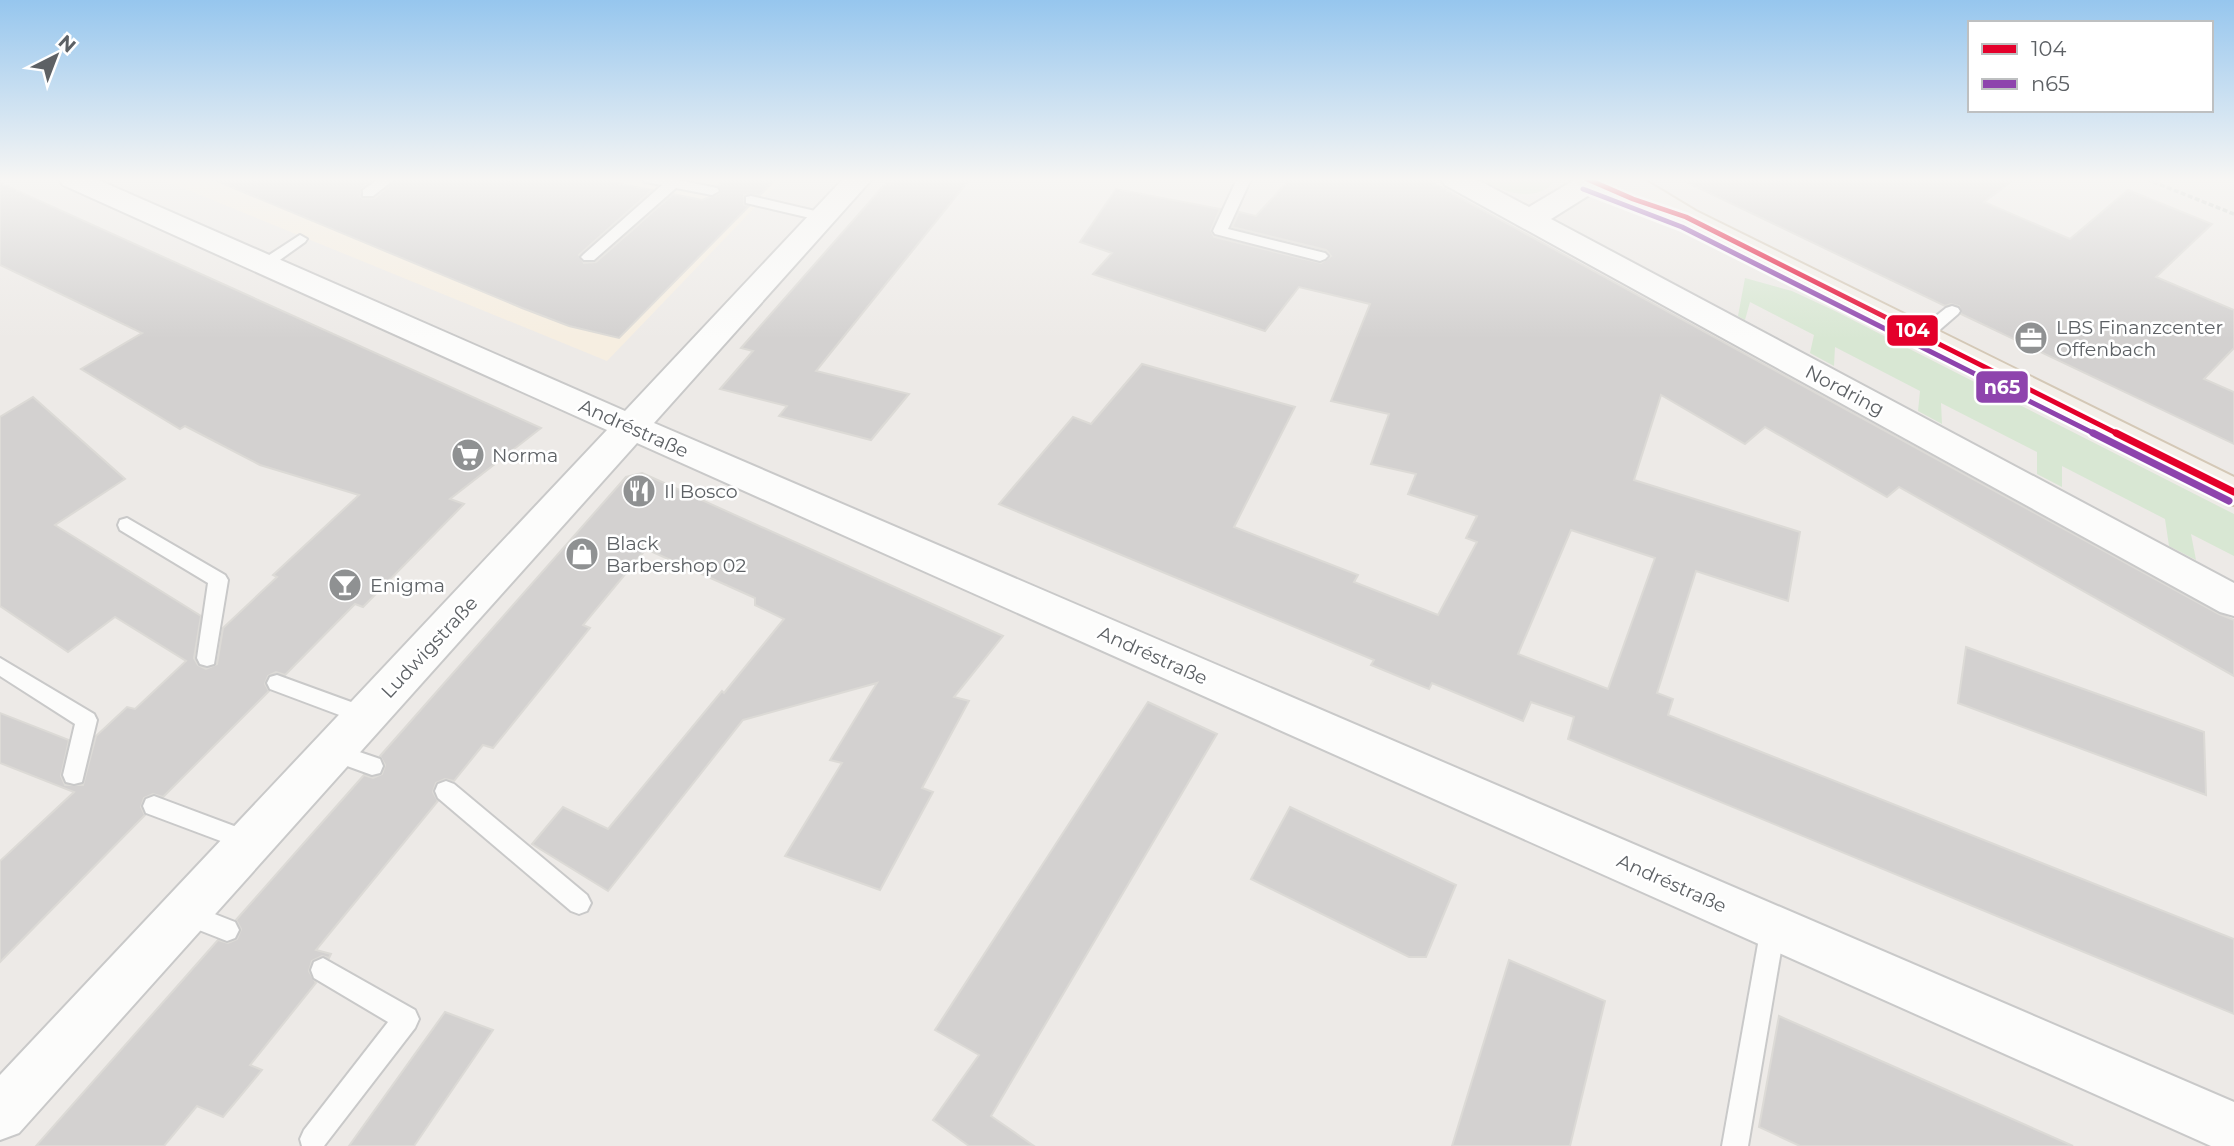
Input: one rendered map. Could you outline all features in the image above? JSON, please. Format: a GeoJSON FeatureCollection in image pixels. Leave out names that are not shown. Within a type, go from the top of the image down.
{"type":"FeatureCollection","features":[{"type":"Feature","properties":{"kind":"main road"},"geometry":{"type":"LineString","coordinates":[[1717,232],[2234,492]]}},
{"type":"Feature","properties":{"kind":"street","name":"Andréstraße"},"geometry":{"type":"LineString","coordinates":[[194,232],[2234,1129]]}},
{"type":"Feature","properties":{"kind":"street","name":"Ludwigstraße"},"geometry":{"type":"LineString","coordinates":[[1,1110],[250,842],[352,759],[366,716],[809,232]]}},
{"type":"Feature","properties":{"kind":"street","name":"Nordring"},"geometry":{"type":"LineString","coordinates":[[1555,232],[2234,601]]}},
{"type":"Feature","properties":{"kind":"lane"},"geometry":{"type":"LineString","coordinates":[[589,257],[617,232]]}},
{"type":"Feature","properties":{"kind":"lane"},"geometry":{"type":"LineString","coordinates":[[1226,232],[1320,256]]}},
{"type":"Feature","properties":{"kind":"lane"},"geometry":{"type":"LineString","coordinates":[[265,264],[300,239]]}},
{"type":"Feature","properties":{"kind":"lane"},"geometry":{"type":"LineString","coordinates":[[1922,336],[1952,311]]}},
{"type":"Feature","properties":{"kind":"lane"},"geometry":{"type":"LineString","coordinates":[[127,525],[218,580],[207,658]]}},
{"type":"Feature","properties":{"kind":"lane"},"geometry":{"type":"LineString","coordinates":[[0,666],[86,720],[74,775]]}},
{"type":"Feature","properties":{"kind":"lane"},"geometry":{"type":"LineString","coordinates":[[277,683],[366,716]]}},
{"type":"Feature","properties":{"kind":"lane"},"geometry":{"type":"LineString","coordinates":[[446,791],[579,903]]}},
{"type":"Feature","properties":{"kind":"lane"},"geometry":{"type":"LineString","coordinates":[[154,806],[250,842]]}},
{"type":"Feature","properties":{"kind":"lane"},"geometry":{"type":"LineString","coordinates":[[183,913],[227,930]]}},
{"type":"Feature","properties":{"kind":"lane"},"geometry":{"type":"LineString","coordinates":[[1735,1146],[1773,927]]}},
{"type":"Feature","properties":{"kind":"lane"},"geometry":{"type":"LineString","coordinates":[[313,1139],[406,1019],[323,970]]}},
{"type":"Feature","properties":{"kind":"shaded area"},"geometry":{"type":"Polygon","coordinates":[[[292,232],[731,232],[607,361],[292,232]]]}},
{"type":"Feature","properties":{"kind":"green space"},"geometry":{"type":"Polygon","coordinates":[[[1745,278],[1792,291],[1835,311],[2234,514],[2234,556],[2191,534],[2196,560],[2169,546],[2165,519],[2062,466],[2062,487],[2037,474],[2037,452],[1941,403],[1942,424],[1918,411],[1920,391],[1835,347],[1834,366],[1810,353],[1814,335],[1750,302],[1745,320],[1738,316],[1745,278]]]}},
{"type":"Feature","properties":{"kind":"building"},"geometry":{"type":"Polygon","coordinates":[[[0,232],[109,232],[541,428],[450,499],[464,504],[363,607],[355,604],[285,675],[276,672],[268,676],[265,684],[269,691],[163,797],[153,794],[144,798],[141,807],[145,815],[0,962],[0,861],[74,792],[0,763],[0,713],[69,740],[61,776],[65,785],[83,785],[96,736],[127,707],[135,709],[186,661],[115,617],[68,652],[0,606],[0,417],[33,397],[125,479],[55,525],[201,616],[194,658],[198,665],[206,669],[217,664],[223,628],[277,577],[273,575],[359,495],[260,465],[185,426],[180,429],[81,369],[142,333],[0,265],[0,232]]]}},
{"type":"Feature","properties":{"kind":"building"},"geometry":{"type":"Polygon","coordinates":[[[341,232],[604,232],[579,255],[584,263],[596,262],[629,232],[723,232],[619,338],[569,326],[341,232]]]}},
{"type":"Feature","properties":{"kind":"building"},"geometry":{"type":"Polygon","coordinates":[[[843,232],[927,232],[816,371],[909,394],[871,440],[779,416],[787,406],[720,389],[753,351],[741,348],[843,232]]]}},
{"type":"Feature","properties":{"kind":"building"},"geometry":{"type":"Polygon","coordinates":[[[1086,232],[1212,232],[1214,237],[1321,263],[1331,256],[1326,250],[1254,232],[1523,232],[2234,620],[2234,676],[1899,487],[1887,497],[1765,427],[1745,444],[1661,395],[1634,480],[1800,532],[1788,601],[1696,571],[1657,693],[1673,699],[1668,715],[2234,939],[2234,1014],[1568,739],[1574,717],[1531,702],[1523,721],[1432,683],[1429,689],[1371,665],[1374,660],[999,504],[1073,417],[1091,424],[1142,364],[1295,407],[1234,527],[1358,575],[1354,582],[1438,615],[1477,542],[1466,538],[1477,516],[1408,494],[1416,474],[1371,464],[1389,414],[1331,401],[1370,304],[1299,287],[1265,331],[1093,274],[1112,253],[1080,242],[1086,232]],[[1571,530],[1518,654],[1608,689],[1655,558],[1571,530]]]}},
{"type":"Feature","properties":{"kind":"building"},"geometry":{"type":"Polygon","coordinates":[[[1792,232],[2055,232],[2070,239],[2078,232],[2203,232],[2156,277],[2234,310],[2234,348],[2204,379],[2234,392],[2234,444],[1961,314],[1959,306],[1945,306],[1792,232]]]}},
{"type":"Feature","properties":{"kind":"building"},"geometry":{"type":"Polygon","coordinates":[[[642,473],[1003,636],[954,697],[969,701],[922,788],[933,792],[880,890],[785,856],[842,763],[830,760],[877,683],[743,720],[608,891],[532,844],[563,807],[608,829],[784,619],[755,605],[755,598],[646,549],[583,625],[590,628],[493,748],[483,745],[454,781],[445,779],[436,783],[433,792],[438,801],[316,950],[331,954],[329,958],[322,956],[312,961],[309,971],[316,983],[250,1065],[262,1070],[223,1117],[197,1106],[164,1146],[36,1146],[218,940],[228,943],[237,939],[241,929],[236,920],[364,775],[373,778],[382,774],[385,765],[380,756],[626,477],[642,473]]]}},
{"type":"Feature","properties":{"kind":"building"},"geometry":{"type":"Polygon","coordinates":[[[1966,647],[2204,732],[2206,795],[1958,703],[1966,647]]]}},
{"type":"Feature","properties":{"kind":"building"},"geometry":{"type":"Polygon","coordinates":[[[1148,702],[1217,734],[991,1116],[1034,1146],[969,1146],[933,1120],[979,1055],[935,1030],[1148,702]]]}},
{"type":"Feature","properties":{"kind":"building"},"geometry":{"type":"Polygon","coordinates":[[[1290,807],[1456,885],[1426,957],[1409,957],[1251,879],[1290,807]]]}},
{"type":"Feature","properties":{"kind":"building"},"geometry":{"type":"Polygon","coordinates":[[[1509,960],[1605,1001],[1570,1146],[1452,1146],[1509,960]]]}},
{"type":"Feature","properties":{"kind":"building"},"geometry":{"type":"Polygon","coordinates":[[[445,1012],[493,1030],[414,1146],[349,1146],[445,1012]]]}},
{"type":"Feature","properties":{"kind":"building"},"geometry":{"type":"Polygon","coordinates":[[[1779,1016],[2073,1146],[1800,1146],[1759,1127],[1779,1016]]]}},
{"type":"Feature","properties":{"kind":"transit line","name":"n65"},"geometry":{"type":"LineString","coordinates":[[1693,232],[2229,501]]}},
{"type":"Feature","properties":{"kind":"transit line","name":"104"},"geometry":{"type":"LineString","coordinates":[[1717,232],[2234,492]]}},
{"type":"Feature","properties":{"kind":"place","name":"LBS Finanzcenter Offenbach"},"geometry":{"type":"Point","coordinates":[2031,338]}},
{"type":"Feature","properties":{"kind":"place","name":"Norma"},"geometry":{"type":"Point","coordinates":[468,455]}},
{"type":"Feature","properties":{"kind":"place","name":"Il Bosco"},"geometry":{"type":"Point","coordinates":[639,491]}},
{"type":"Feature","properties":{"kind":"place","name":"Black Barbershop 02"},"geometry":{"type":"Point","coordinates":[582,554]}},
{"type":"Feature","properties":{"kind":"place","name":"Enigma"},"geometry":{"type":"Point","coordinates":[345,585]}}]}
